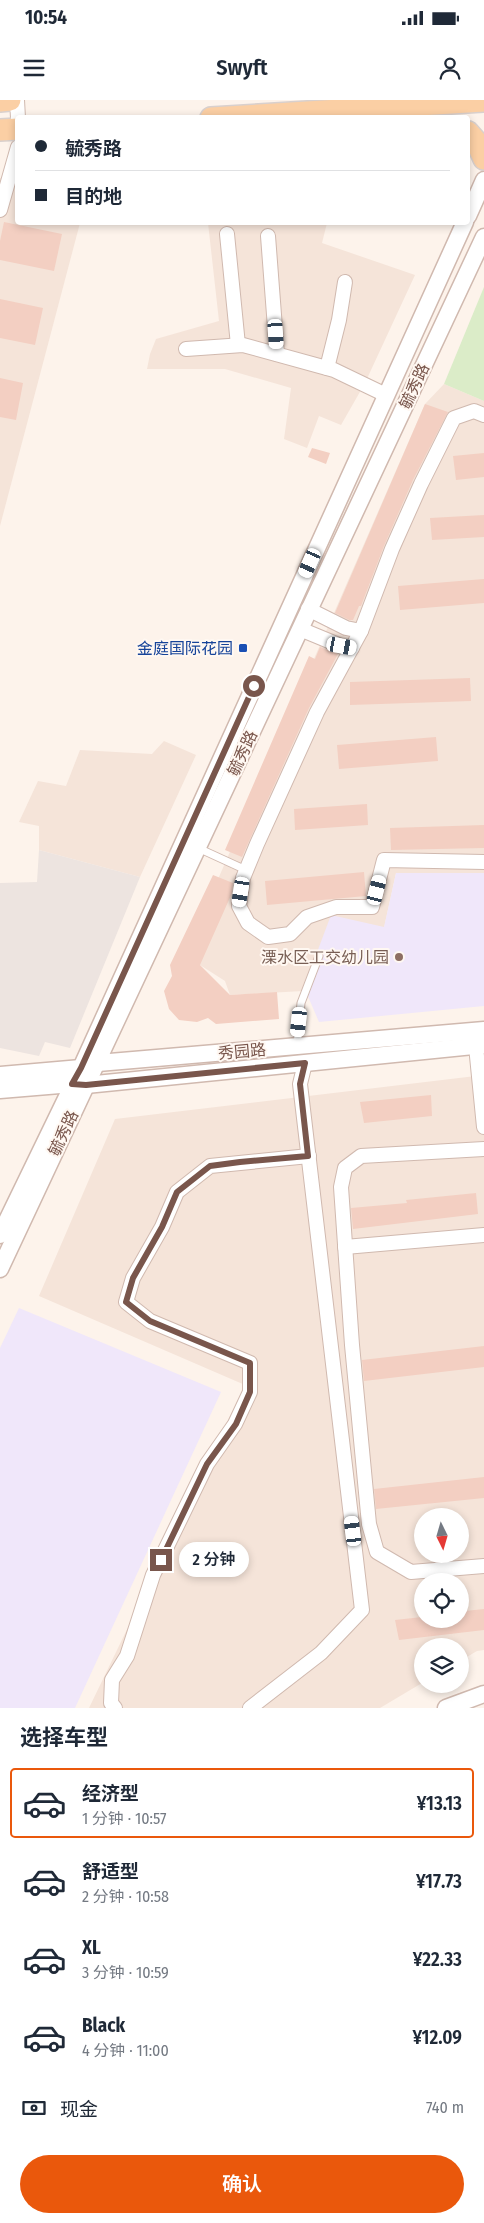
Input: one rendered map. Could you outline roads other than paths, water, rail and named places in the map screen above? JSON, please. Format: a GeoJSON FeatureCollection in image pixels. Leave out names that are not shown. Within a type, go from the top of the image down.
{"type":"FeatureCollection","features":[{"type":"Feature","properties":{"kind":"main road"},"geometry":{"type":"LineString","coordinates":[[0,101],[10,100]]}},
{"type":"Feature","properties":{"kind":"main road"},"geometry":{"type":"LineString","coordinates":[[261,115],[484,101]]}},
{"type":"Feature","properties":{"kind":"main road"},"geometry":{"type":"LineString","coordinates":[[410,106],[444,115]]}},
{"type":"Feature","properties":{"kind":"main road"},"geometry":{"type":"LineString","coordinates":[[0,130],[15,129]]}},
{"type":"Feature","properties":{"kind":"main road"},"geometry":{"type":"LineString","coordinates":[[470,134],[476,141],[484,159]]}},
{"type":"Feature","properties":{"kind":"street"},"geometry":{"type":"LineString","coordinates":[[17,100],[18,115]]}},
{"type":"Feature","properties":{"kind":"street"},"geometry":{"type":"LineString","coordinates":[[0,210],[15,158]]}},
{"type":"Feature","properties":{"kind":"street"},"geometry":{"type":"LineString","coordinates":[[470,212],[484,180]]}},
{"type":"Feature","properties":{"kind":"street","name":"毓秀路"},"geometry":{"type":"LineString","coordinates":[[0,1269],[79,1084],[81,1068],[463,225]]}},
{"type":"Feature","properties":{"kind":"street"},"geometry":{"type":"LineString","coordinates":[[227,234],[238,345]]}},
{"type":"Feature","properties":{"kind":"street"},"geometry":{"type":"LineString","coordinates":[[268,236],[277,354]]}},
{"type":"Feature","properties":{"kind":"street","name":"毓秀路"},"geometry":{"type":"LineString","coordinates":[[0,1235],[79,1084],[98,1063],[308,609],[484,237]]}},
{"type":"Feature","properties":{"kind":"street"},"geometry":{"type":"LineString","coordinates":[[327,368],[339,320],[345,282]]}},
{"type":"Feature","properties":{"kind":"street"},"geometry":{"type":"LineString","coordinates":[[186,349],[238,345],[327,368],[386,395]]}},
{"type":"Feature","properties":{"kind":"street"},"geometry":{"type":"LineString","coordinates":[[484,415],[474,411],[454,418],[420,484],[392,549],[361,631],[317,712],[246,870],[238,906],[248,923],[268,937],[290,934],[307,917],[336,907],[372,907],[384,860],[484,862]]}},
{"type":"Feature","properties":{"kind":"street"},"geometry":{"type":"LineString","coordinates":[[308,609],[346,628],[361,631]]}},
{"type":"Feature","properties":{"kind":"street"},"geometry":{"type":"LineString","coordinates":[[300,629],[342,646],[352,648]]}},
{"type":"Feature","properties":{"kind":"street"},"geometry":{"type":"LineString","coordinates":[[479,1038],[484,1127]]}},
{"type":"Feature","properties":{"kind":"street","name":"秀园路"},"geometry":{"type":"LineString","coordinates":[[0,1075],[81,1068],[98,1063],[296,1046],[479,1038]]}},
{"type":"Feature","properties":{"kind":"street","name":"秀园路"},"geometry":{"type":"LineString","coordinates":[[0,1090],[305,1063],[479,1038]]}},
{"type":"Feature","properties":{"kind":"street"},"geometry":{"type":"LineString","coordinates":[[250,1708],[321,1654],[362,1610],[300,1084],[305,1063]]}},
{"type":"Feature","properties":{"kind":"street"},"geometry":{"type":"LineString","coordinates":[[484,1150],[361,1156],[345,1168],[341,1187],[352,1345],[369,1524],[377,1552],[411,1572],[484,1566]]}},
{"type":"Feature","properties":{"kind":"street"},"geometry":{"type":"LineString","coordinates":[[115,1708],[111,1704],[112,1680],[127,1656],[154,1574],[207,1464],[236,1424],[250,1392],[250,1363],[150,1321],[126,1302],[133,1278],[162,1227],[177,1192],[210,1166],[308,1156]]}},
{"type":"Feature","properties":{"kind":"street"},"geometry":{"type":"LineString","coordinates":[[345,1247],[484,1235]]}},
{"type":"Feature","properties":{"kind":"street"},"geometry":{"type":"LineString","coordinates":[[446,1708],[484,1694]]}},
{"type":"Feature","properties":{"kind":"lane"},"geometry":{"type":"LineString","coordinates":[[198,848],[246,870]]}},
{"type":"Feature","properties":{"kind":"lane"},"geometry":{"type":"LineString","coordinates":[[296,1046],[301,1002],[320,956]]}},
{"type":"Feature","properties":{"kind":"place","name":"金庭国际花园"},"geometry":{"type":"Point","coordinates":[243,648]}},
{"type":"Feature","properties":{"kind":"place","name":"溧水区工交幼儿园"},"geometry":{"type":"Point","coordinates":[399,957]}}]}
